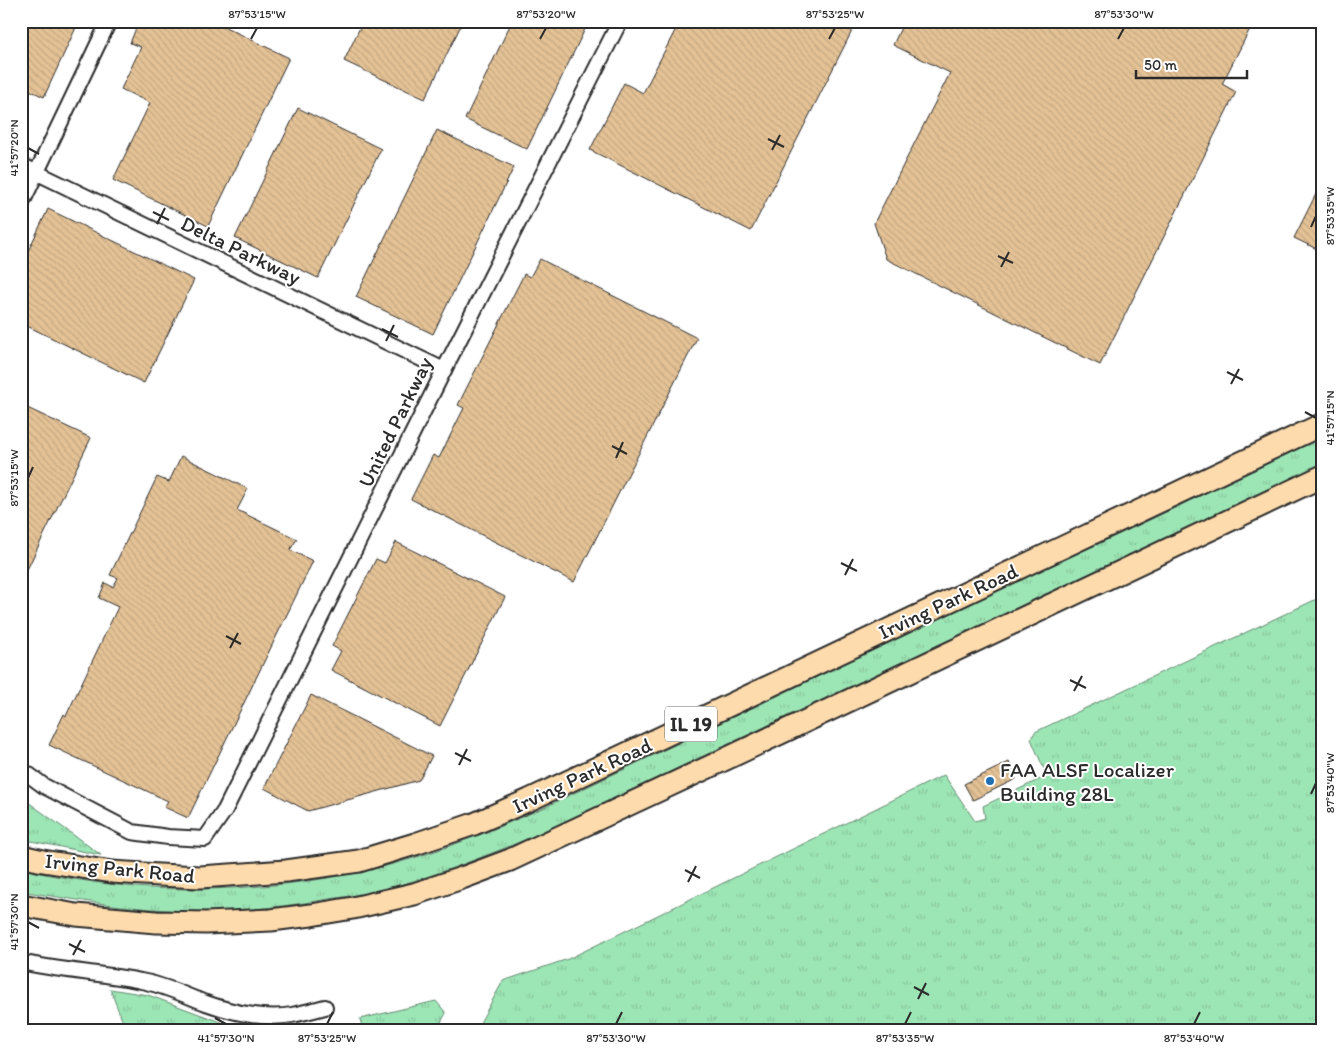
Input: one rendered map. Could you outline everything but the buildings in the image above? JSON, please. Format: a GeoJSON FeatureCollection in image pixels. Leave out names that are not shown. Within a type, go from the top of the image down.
{"type":"FeatureCollection","features":[{"type":"Feature","properties":{"kind":"main road","name":"Irving Park Road"},"geometry":{"type":"LineString","coordinates":[[21,856],[112,872],[200,877],[286,871],[359,860],[415,844],[474,824],[528,800],[1323,424]]}},
{"type":"Feature","properties":{"kind":"main road","name":"IL 19"},"geometry":{"type":"LineString","coordinates":[[21,904],[76,915],[156,922],[206,923],[271,920],[311,915],[353,908],[422,892],[519,856],[1323,476]]}},
{"type":"Feature","properties":{"kind":"street"},"geometry":{"type":"LineString","coordinates":[[21,205],[109,21]]}},
{"type":"Feature","properties":{"kind":"street","name":"United Parkway"},"geometry":{"type":"LineString","coordinates":[[21,769],[44,786],[132,832],[168,837],[205,839],[225,810],[620,21]]}},
{"type":"Feature","properties":{"kind":"street","name":"Delta Parkway"},"geometry":{"type":"LineString","coordinates":[[21,165],[444,370]]}},
{"type":"Feature","properties":{"kind":"street"},"geometry":{"type":"LineString","coordinates":[[21,962],[42,967],[142,981],[170,988],[235,1012],[262,1016],[290,1016],[325,1007]]}},
{"type":"Feature","properties":{"kind":"green space"},"geometry":{"type":"Polygon","coordinates":[[[1323,437],[1323,463],[534,836],[446,870],[369,893],[288,905],[234,910],[195,911],[145,908],[96,903],[21,891],[21,869],[74,879],[135,887],[174,889],[227,888],[276,885],[349,874],[397,863],[453,845],[543,808],[1323,437]]]}},
{"type":"Feature","properties":{"kind":"green space"},"geometry":{"type":"Polygon","coordinates":[[[1323,596],[1323,1030],[476,1030],[503,981],[568,959],[944,775],[975,821],[985,818],[983,806],[1047,776],[1031,739],[1035,732],[1323,596]]]}},
{"type":"Feature","properties":{"kind":"green space"},"geometry":{"type":"Polygon","coordinates":[[[21,797],[101,855],[21,839],[21,797]]]}},
{"type":"Feature","properties":{"kind":"green space"},"geometry":{"type":"Polygon","coordinates":[[[110,989],[148,995],[242,1030],[126,1030],[110,989]]]}},
{"type":"Feature","properties":{"kind":"green space"},"geometry":{"type":"Polygon","coordinates":[[[436,1001],[446,1013],[437,1030],[363,1030],[360,1019],[436,1001]]]}},
{"type":"Feature","properties":{"kind":"place","name":"FAA ALSF Localizer Building 28L"},"geometry":{"type":"Point","coordinates":[990,781]}}]}
